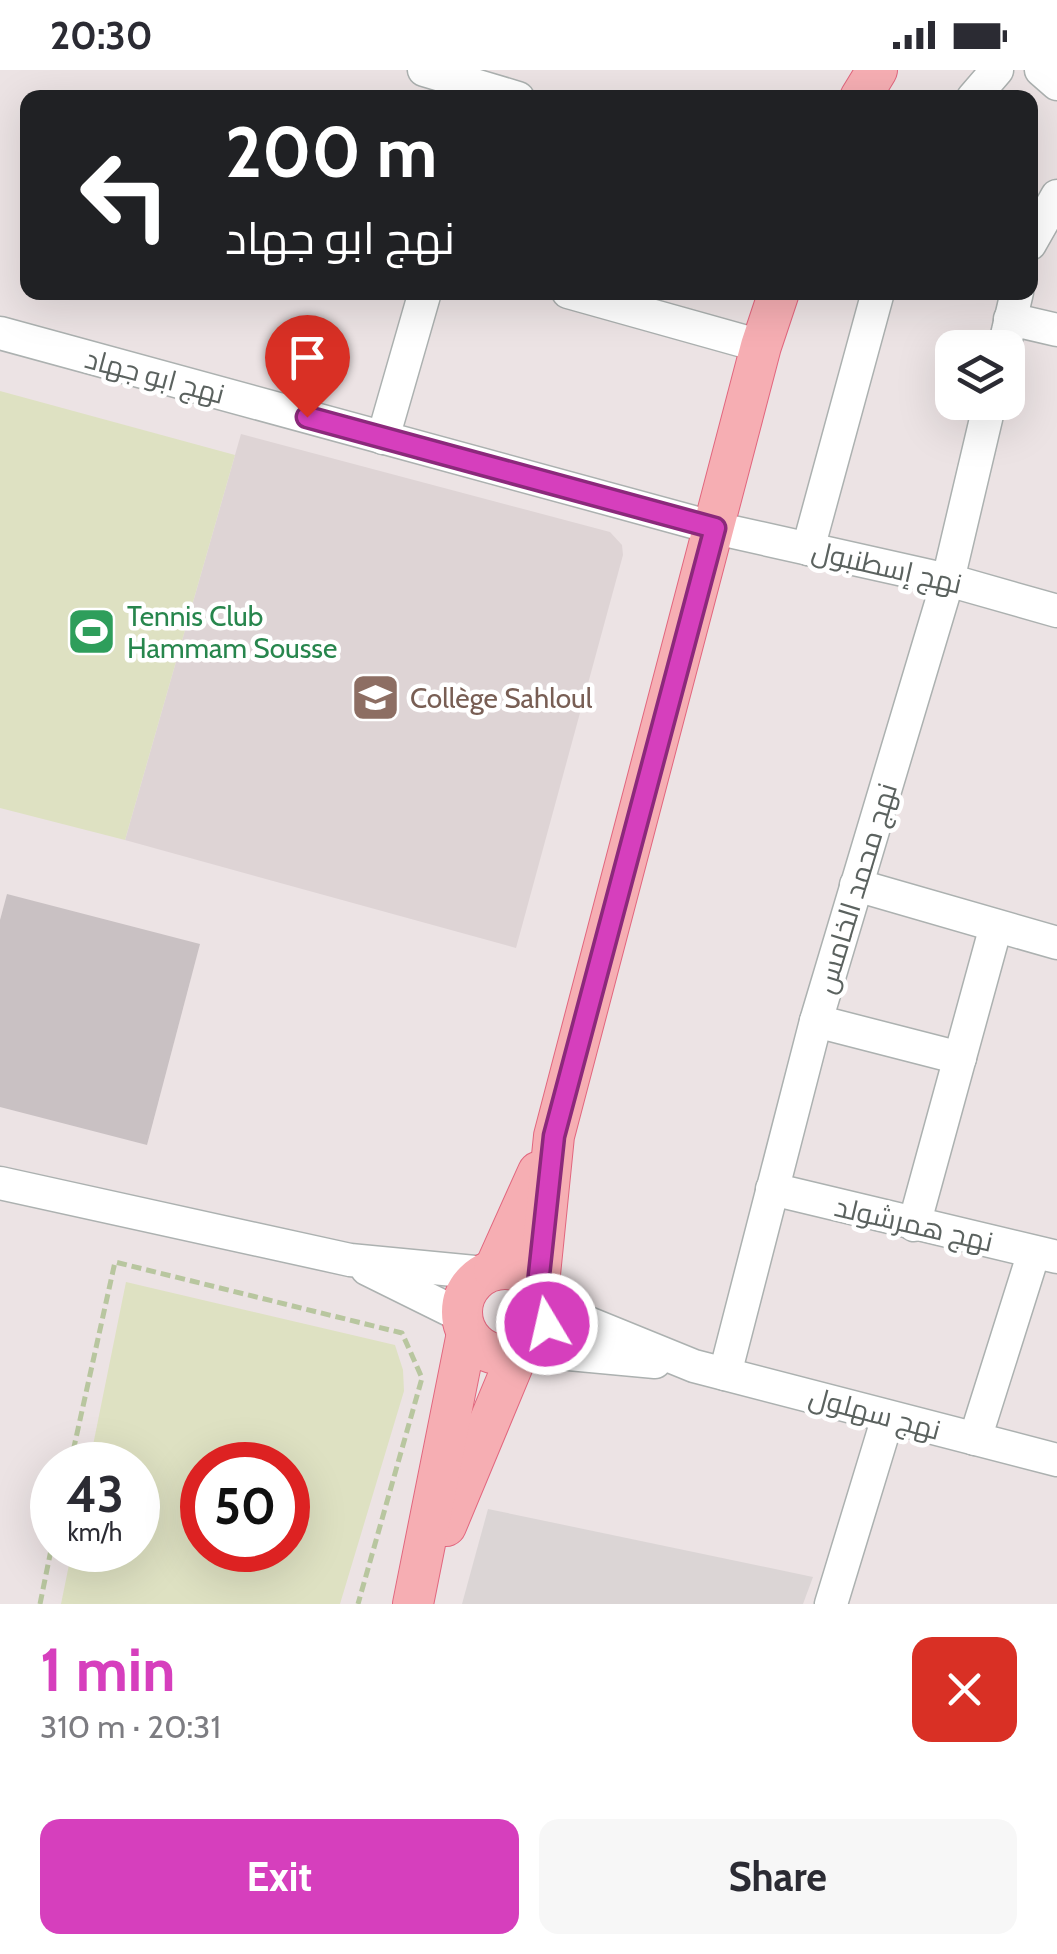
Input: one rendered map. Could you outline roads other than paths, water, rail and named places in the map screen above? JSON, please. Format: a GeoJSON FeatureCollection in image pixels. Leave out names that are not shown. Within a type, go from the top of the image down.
{"type":"FeatureCollection","features":[{"type":"Feature","properties":{"kind":"main road"},"geometry":{"type":"LineString","coordinates":[[413,1604],[467,1291],[489,1272],[554,1136],[776,300]]}},
{"type":"Feature","properties":{"kind":"main road"},"geometry":{"type":"LineString","coordinates":[[413,1604],[522,1352],[544,1332],[554,1136]]}},
{"type":"Feature","properties":{"kind":"main road"},"geometry":{"type":"LineString","coordinates":[[489,1272],[518,1270],[544,1296]]}},
{"type":"Feature","properties":{"kind":"main road"},"geometry":{"type":"LineString","coordinates":[[464,1324],[485,1350],[501,1355],[522,1352]]}},
{"type":"Feature","properties":{"kind":"street"},"geometry":{"type":"LineString","coordinates":[[424,70],[486,85]]}},
{"type":"Feature","properties":{"kind":"street"},"geometry":{"type":"LineString","coordinates":[[980,90],[997,70]]}},
{"type":"Feature","properties":{"kind":"street"},"geometry":{"type":"LineString","coordinates":[[1041,70],[1057,84]]}},
{"type":"Feature","properties":{"kind":"street"},"geometry":{"type":"LineString","coordinates":[[1038,230],[1057,196]]}},
{"type":"Feature","properties":{"kind":"street"},"geometry":{"type":"LineString","coordinates":[[383,438],[424,300]]}},
{"type":"Feature","properties":{"kind":"street"},"geometry":{"type":"LineString","coordinates":[[808,548],[876,300]]}},
{"type":"Feature","properties":{"kind":"street"},"geometry":{"type":"LineString","coordinates":[[631,301],[762,346]]}},
{"type":"Feature","properties":{"kind":"street"},"geometry":{"type":"LineString","coordinates":[[1010,320],[1057,330]]}},
{"type":"Feature","properties":{"kind":"street","name":"نهج ابو جهاد"},"geometry":{"type":"LineString","coordinates":[[0,334],[715,528]]}},
{"type":"Feature","properties":{"kind":"street","name":"نهج محمد الخامس"},"geometry":{"type":"LineString","coordinates":[[709,1370],[772,1189],[816,1021],[948,580],[986,420]]}},
{"type":"Feature","properties":{"kind":"street","name":"نهج إسطنبول"},"geometry":{"type":"LineString","coordinates":[[715,528],[948,580],[1057,611]]}},
{"type":"Feature","properties":{"kind":"street"},"geometry":{"type":"LineString","coordinates":[[856,885],[996,926],[1055,933]]}},
{"type":"Feature","properties":{"kind":"street"},"geometry":{"type":"LineString","coordinates":[[914,1225],[996,926]]}},
{"type":"Feature","properties":{"kind":"street"},"geometry":{"type":"LineString","coordinates":[[816,1021],[960,1058]]}},
{"type":"Feature","properties":{"kind":"street"},"geometry":{"type":"LineString","coordinates":[[0,1182],[350,1260],[489,1272]]}},
{"type":"Feature","properties":{"kind":"street","name":"نهج همرشولد"},"geometry":{"type":"LineString","coordinates":[[772,1189],[1045,1255]]}},
{"type":"Feature","properties":{"kind":"street"},"geometry":{"type":"LineString","coordinates":[[975,1439],[1045,1255]]}},
{"type":"Feature","properties":{"kind":"street"},"geometry":{"type":"LineString","coordinates":[[350,1260],[464,1324]]}},
{"type":"Feature","properties":{"kind":"street","name":"نهج سهلول"},"geometry":{"type":"LineString","coordinates":[[544,1296],[709,1370]]}},
{"type":"Feature","properties":{"kind":"street","name":"نهج سهلول"},"geometry":{"type":"LineString","coordinates":[[522,1352],[709,1370],[1057,1460]]}},
{"type":"Feature","properties":{"kind":"street"},"geometry":{"type":"LineString","coordinates":[[831,1604],[888,1417]]}},
{"type":"Feature","properties":{"kind":"place","name":"Tennis Club Hammam Sousse"},"geometry":{"type":"Point","coordinates":[92,632]}},
{"type":"Feature","properties":{"kind":"place","name":"Collège Sahloul"},"geometry":{"type":"Point","coordinates":[375,698]}}]}
